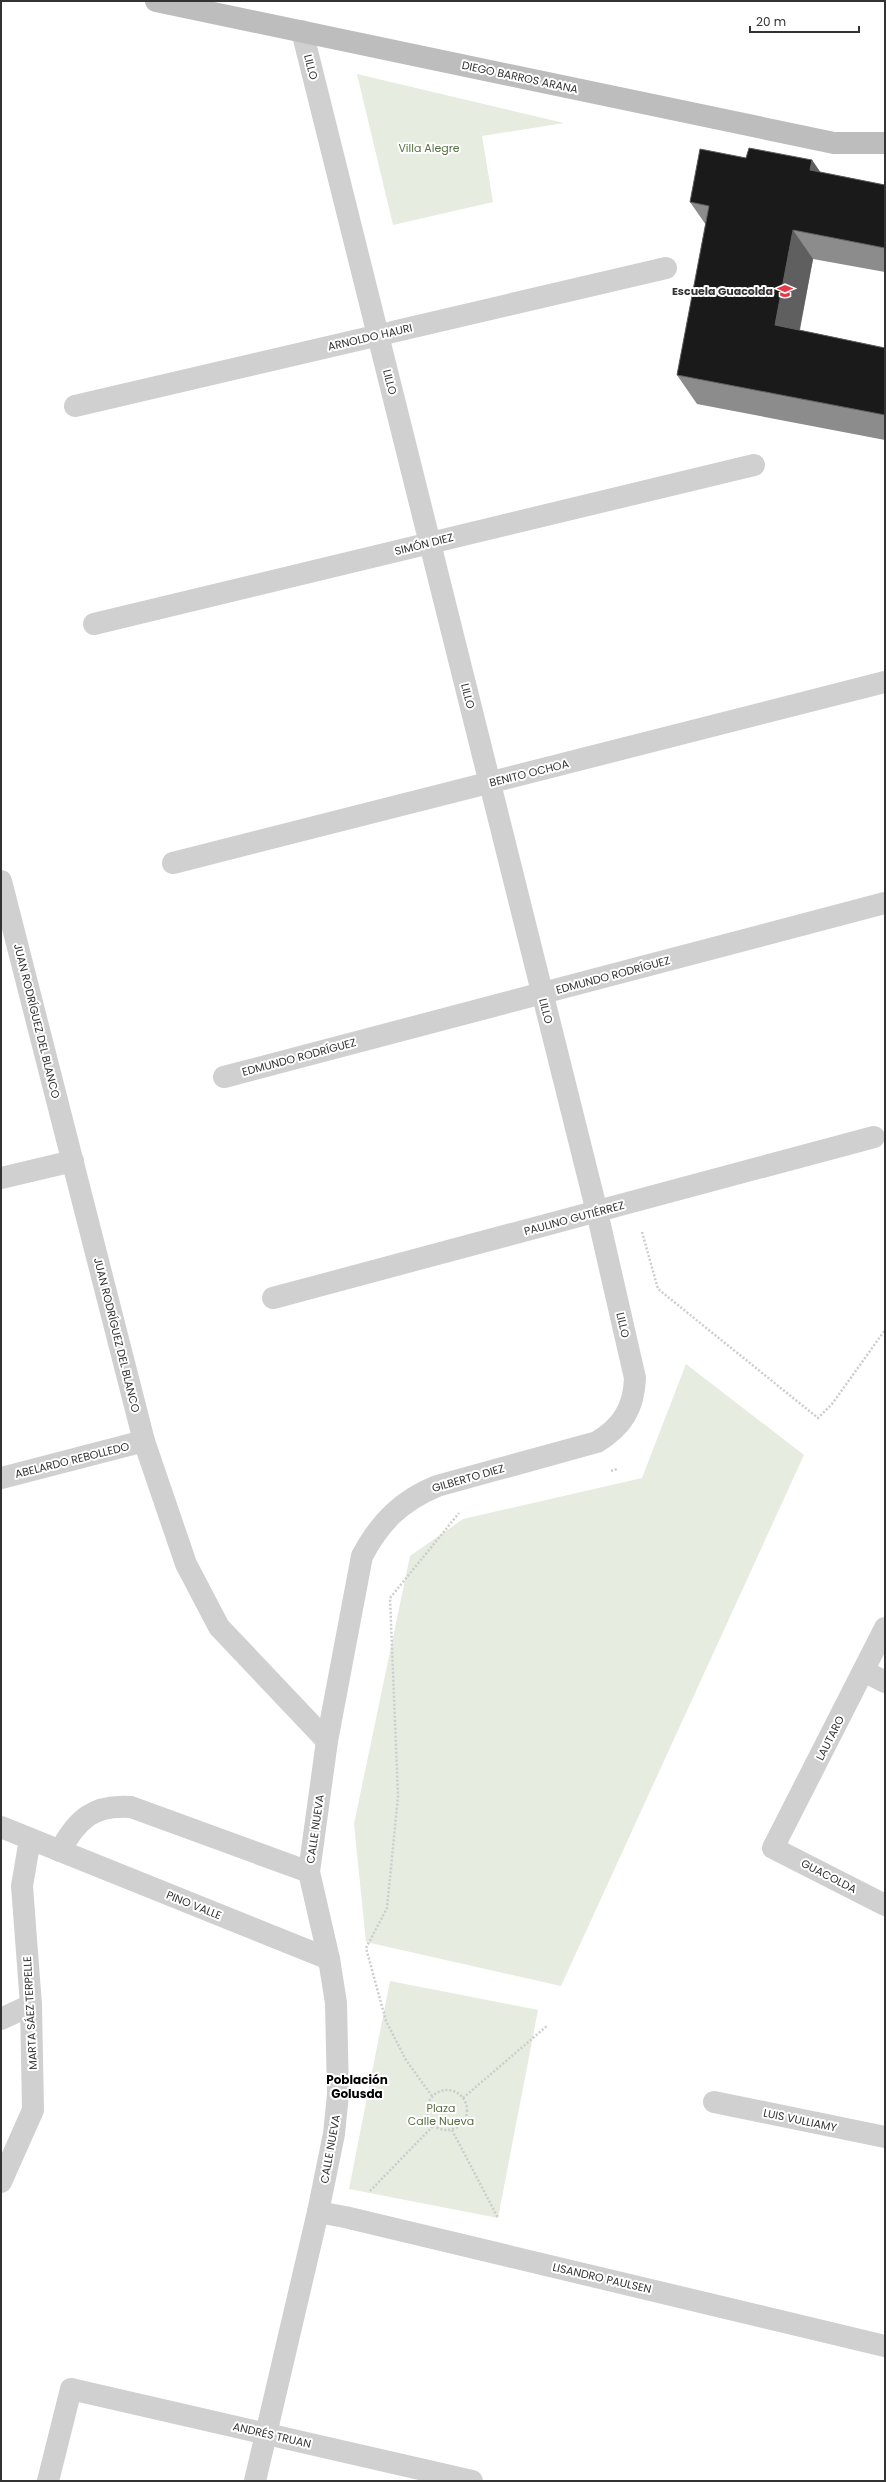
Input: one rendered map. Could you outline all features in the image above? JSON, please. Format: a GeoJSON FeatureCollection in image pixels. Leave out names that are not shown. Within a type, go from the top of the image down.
{"type":"FeatureCollection","features":[{"type":"Feature","properties":{"kind":"street","name":"DIEGO BARROS ARANA"},"geometry":{"type":"LineString","coordinates":[[156,1],[834,143],[885,144]]}},
{"type":"Feature","properties":{"kind":"street","name":"LILLO"},"geometry":{"type":"LineString","coordinates":[[302,31],[597,1212],[631,1362]]}},
{"type":"Feature","properties":{"kind":"street","name":"ARNOLDO HAURI"},"geometry":{"type":"LineString","coordinates":[[75,406],[666,268]]}},
{"type":"Feature","properties":{"kind":"street","name":"SIMÓN DIEZ"},"geometry":{"type":"LineString","coordinates":[[94,624],[754,465]]}},
{"type":"Feature","properties":{"kind":"street","name":"BENITO OCHOA"},"geometry":{"type":"LineString","coordinates":[[173,863],[885,682]]}},
{"type":"Feature","properties":{"kind":"street","name":"JUAN RODRÍGUEZ DEL BLANCO"},"geometry":{"type":"LineString","coordinates":[[1,881],[144,1441],[186,1564],[219,1627],[327,1741]]}},
{"type":"Feature","properties":{"kind":"street","name":"EDMUNDO RODRÍGUEZ"},"geometry":{"type":"LineString","coordinates":[[224,1077],[885,904]]}},
{"type":"Feature","properties":{"kind":"street","name":"PAULINO GUTIÉRREZ"},"geometry":{"type":"LineString","coordinates":[[273,1298],[874,1137]]}},
{"type":"Feature","properties":{"kind":"street"},"geometry":{"type":"LineString","coordinates":[[1,1178],[73,1161]]}},
{"type":"Feature","properties":{"kind":"street","name":"GILBERTO DIEZ"},"geometry":{"type":"LineString","coordinates":[[327,1741],[362,1556],[373,1536],[388,1517],[408,1501],[437,1486],[597,1442],[620,1425],[629,1411],[634,1395],[634,1378],[631,1362]]}},
{"type":"Feature","properties":{"kind":"street","name":"ABELARDO REBOLLEDO"},"geometry":{"type":"LineString","coordinates":[[1,1478],[144,1441]]}},
{"type":"Feature","properties":{"kind":"street","name":"LAUTARO"},"geometry":{"type":"LineString","coordinates":[[774,1848],[885,1628]]}},
{"type":"Feature","properties":{"kind":"street"},"geometry":{"type":"LineString","coordinates":[[864,1671],[885,1682]]}},
{"type":"Feature","properties":{"kind":"street","name":"CALLE NUEVA"},"geometry":{"type":"LineString","coordinates":[[254,2481],[318,2212],[334,2134],[338,2094],[336,2003],[329,1959],[309,1872],[327,1741]]}},
{"type":"Feature","properties":{"kind":"street"},"geometry":{"type":"LineString","coordinates":[[60,1851],[71,1830],[101,1808],[116,1805],[131,1806],[309,1872]]}},
{"type":"Feature","properties":{"kind":"street","name":"PINO VALLE"},"geometry":{"type":"LineString","coordinates":[[1,1827],[329,1959]]}},
{"type":"Feature","properties":{"kind":"street","name":"MARTA SÁEZ TERPELLE"},"geometry":{"type":"LineString","coordinates":[[1,2182],[33,2110],[31,2005],[22,1886],[30,1839]]}},
{"type":"Feature","properties":{"kind":"street","name":"GUACOLDA"},"geometry":{"type":"LineString","coordinates":[[774,1848],[885,1905]]}},
{"type":"Feature","properties":{"kind":"street"},"geometry":{"type":"LineString","coordinates":[[1,2019],[31,2005]]}},
{"type":"Feature","properties":{"kind":"street","name":"LUIS VULLIAMY"},"geometry":{"type":"LineString","coordinates":[[714,2102],[885,2137]]}},
{"type":"Feature","properties":{"kind":"street","name":"LISANDRO PAULSEN"},"geometry":{"type":"LineString","coordinates":[[318,2212],[345,2217],[885,2346]]}},
{"type":"Feature","properties":{"kind":"street","name":"ANDRÉS TRUAN"},"geometry":{"type":"LineString","coordinates":[[48,2481],[71,2389],[472,2481]]}},
{"type":"Feature","properties":{"kind":"path"},"geometry":{"type":"LineString","coordinates":[[633,1202],[658,1289],[818,1418],[832,1404],[885,1330]]}},
{"type":"Feature","properties":{"kind":"path"},"geometry":{"type":"LineString","coordinates":[[609,1471],[617,1469]]}},
{"type":"Feature","properties":{"kind":"path"},"geometry":{"type":"LineString","coordinates":[[432,2096],[406,2060],[386,2021],[366,1948],[387,1908],[398,1796],[390,1598],[464,1507]]}},
{"type":"Feature","properties":{"kind":"path"},"geometry":{"type":"LineString","coordinates":[[463,2098],[548,2025]]}},
{"type":"Feature","properties":{"kind":"path"},"geometry":{"type":"LineString","coordinates":[[445,2090],[458,2093],[463,2098],[468,2111],[463,2123],[452,2130],[439,2129],[434,2125],[427,2114],[428,2102],[432,2096],[445,2090]]}},
{"type":"Feature","properties":{"kind":"path"},"geometry":{"type":"LineString","coordinates":[[345,2217],[434,2125]]}},
{"type":"Feature","properties":{"kind":"path"},"geometry":{"type":"LineString","coordinates":[[452,2130],[498,2218]]}},
{"type":"Feature","properties":{"kind":"green space","name":"Villa Alegre"},"geometry":{"type":"Polygon","coordinates":[[[357,74],[564,123],[482,136],[493,202],[393,225],[357,74]]]}},
{"type":"Feature","properties":{"kind":"green space"},"geometry":{"type":"Polygon","coordinates":[[[686,1364],[804,1455],[561,1986],[366,1942],[354,1824],[410,1556],[463,1519],[642,1478],[686,1364]]]}},
{"type":"Feature","properties":{"kind":"green space","name":"Plaza Calle Nueva"},"geometry":{"type":"Polygon","coordinates":[[[390,1981],[538,2010],[498,2218],[349,2189],[390,1981]]]}},
{"type":"Feature","properties":{"kind":"building"},"geometry":{"type":"Polygon","coordinates":[[[749,148],[812,160],[810,170],[885,185],[885,248],[793,230],[775,325],[885,348],[885,415],[677,375],[709,206],[690,202],[700,149],[746,158],[749,148]]]}},
{"type":"Feature","properties":{"kind":"place","name":"Escuela Guacolda"},"geometry":{"type":"Point","coordinates":[785,291]}},
{"type":"Feature","properties":{"kind":"district","name":"Población Golusda"},"geometry":{"type":"Point","coordinates":[357,2086]}}]}
